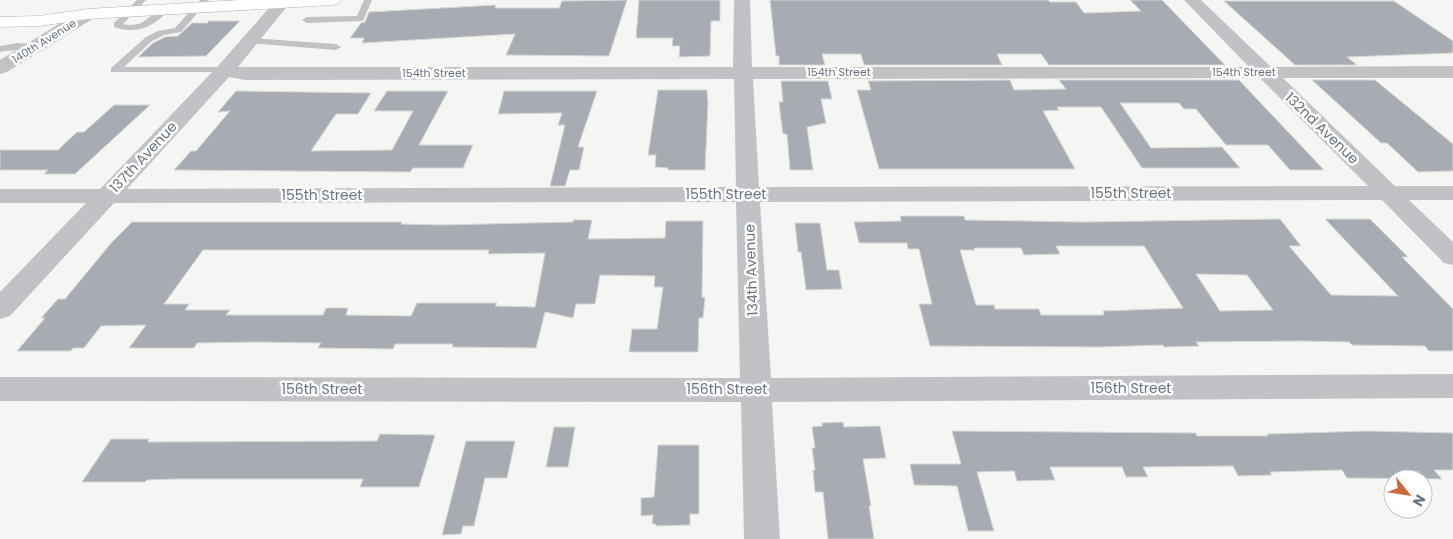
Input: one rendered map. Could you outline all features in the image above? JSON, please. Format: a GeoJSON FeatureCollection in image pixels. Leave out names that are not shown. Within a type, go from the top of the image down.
{"type":"FeatureCollection","features":[{"type":"Feature","properties":{"kind":"main road"},"geometry":{"type":"LineString","coordinates":[[0,22],[39,21],[137,6],[165,9],[203,4],[332,0]]}},
{"type":"Feature","properties":{"kind":"main road"},"geometry":{"type":"LineString","coordinates":[[0,12],[55,10],[88,14]]}},
{"type":"Feature","properties":{"kind":"street","name":"134th Avenue"},"geometry":{"type":"LineString","coordinates":[[742,0],[743,73],[762,539]]}},
{"type":"Feature","properties":{"kind":"street","name":"132nd Avenue"},"geometry":{"type":"LineString","coordinates":[[1192,0],[1453,257]]}},
{"type":"Feature","properties":{"kind":"street","name":"137th Avenue"},"geometry":{"type":"LineString","coordinates":[[0,309],[225,70],[282,3]]}},
{"type":"Feature","properties":{"kind":"street","name":"140th Avenue"},"geometry":{"type":"LineString","coordinates":[[0,68],[88,14]]}},
{"type":"Feature","properties":{"kind":"street","name":"154th Street"},"geometry":{"type":"LineString","coordinates":[[225,70],[245,74],[1453,72]]}},
{"type":"Feature","properties":{"kind":"street","name":"155th Street"},"geometry":{"type":"LineString","coordinates":[[0,196],[1453,192]]}},
{"type":"Feature","properties":{"kind":"street","name":"156th Street"},"geometry":{"type":"LineString","coordinates":[[0,389],[756,389],[1453,386]]}},
{"type":"Feature","properties":{"kind":"lane"},"geometry":{"type":"LineString","coordinates":[[307,20],[360,19],[368,0]]}},
{"type":"Feature","properties":{"kind":"lane"},"geometry":{"type":"LineString","coordinates":[[203,4],[178,30],[161,33],[150,39],[115,70],[225,70]]}},
{"type":"Feature","properties":{"kind":"lane"},"geometry":{"type":"LineString","coordinates":[[249,42],[336,47]]}},
{"type":"Feature","properties":{"kind":"lane"},"geometry":{"type":"LineString","coordinates":[[0,49],[33,47]]}},
{"type":"Feature","properties":{"kind":"building"},"geometry":{"type":"Polygon","coordinates":[[[627,0],[609,56],[506,55],[515,34],[362,43],[364,38],[350,38],[361,23],[365,22],[369,12],[496,5],[495,8],[559,8],[562,1],[627,0]]]}},
{"type":"Feature","properties":{"kind":"building"},"geometry":{"type":"Polygon","coordinates":[[[639,0],[720,0],[720,21],[711,21],[710,56],[679,57],[680,46],[672,46],[673,38],[636,38],[639,0]]]}},
{"type":"Feature","properties":{"kind":"building"},"geometry":{"type":"Polygon","coordinates":[[[770,0],[1048,0],[1050,2],[1076,2],[1084,13],[1141,11],[1130,0],[1162,0],[1225,65],[1049,65],[1041,54],[997,54],[1002,65],[864,65],[861,54],[822,54],[825,65],[779,65],[779,56],[776,56],[770,0]]]}},
{"type":"Feature","properties":{"kind":"building"},"geometry":{"type":"Polygon","coordinates":[[[1224,1],[1394,1],[1453,41],[1453,53],[1347,57],[1357,65],[1295,65],[1224,1]]]}},
{"type":"Feature","properties":{"kind":"building"},"geometry":{"type":"Polygon","coordinates":[[[209,21],[240,21],[206,56],[138,57],[153,43],[165,37],[178,36],[192,23],[207,23],[209,21]]]}},
{"type":"Feature","properties":{"kind":"building"},"geometry":{"type":"Polygon","coordinates":[[[1010,80],[1014,90],[1066,89],[1059,80],[1239,80],[1324,170],[1290,170],[1268,145],[1226,145],[1196,109],[1184,109],[1179,103],[1120,103],[1151,148],[1222,147],[1240,168],[1142,168],[1101,107],[1057,107],[1059,110],[1043,111],[1075,169],[879,169],[857,90],[871,90],[868,81],[1010,80]]]}},
{"type":"Feature","properties":{"kind":"building"},"geometry":{"type":"Polygon","coordinates":[[[1312,80],[1375,80],[1453,144],[1453,171],[1418,172],[1387,143],[1381,143],[1312,80]]]}},
{"type":"Feature","properties":{"kind":"building"},"geometry":{"type":"Polygon","coordinates":[[[781,81],[828,81],[832,99],[821,99],[826,123],[807,127],[813,170],[790,170],[787,134],[783,134],[780,112],[779,102],[783,102],[781,81]]]}},
{"type":"Feature","properties":{"kind":"building"},"geometry":{"type":"Polygon","coordinates":[[[658,90],[707,90],[705,170],[668,170],[668,168],[655,167],[656,155],[648,155],[658,90]]]}},
{"type":"Feature","properties":{"kind":"building"},"geometry":{"type":"Polygon","coordinates":[[[236,91],[371,93],[358,114],[336,114],[311,151],[392,150],[413,111],[374,111],[387,91],[448,91],[419,145],[473,145],[463,168],[413,168],[410,172],[174,170],[191,151],[196,151],[230,111],[218,112],[236,91]]]}},
{"type":"Feature","properties":{"kind":"building"},"geometry":{"type":"Polygon","coordinates":[[[504,91],[597,91],[578,147],[584,147],[579,170],[570,170],[565,186],[550,186],[565,125],[558,125],[562,113],[498,114],[504,91]]]}},
{"type":"Feature","properties":{"kind":"building"},"geometry":{"type":"Polygon","coordinates":[[[114,105],[150,105],[75,174],[44,174],[48,170],[0,170],[0,150],[58,150],[77,132],[84,132],[114,105]]]}},
{"type":"Feature","properties":{"kind":"building"},"geometry":{"type":"Polygon","coordinates":[[[900,216],[964,216],[965,220],[1083,222],[1280,219],[1301,246],[1289,246],[1331,295],[1398,296],[1325,219],[1370,219],[1408,257],[1402,257],[1453,309],[1453,351],[1429,351],[1425,346],[1352,345],[1349,342],[1303,341],[1196,342],[1199,346],[1164,347],[1163,345],[1099,347],[930,346],[919,304],[932,304],[919,249],[908,249],[907,243],[859,243],[854,222],[901,221],[900,216]],[[1056,246],[1060,254],[1024,255],[1021,248],[974,248],[975,250],[960,250],[976,305],[994,305],[995,309],[1039,309],[1041,315],[1104,315],[1103,311],[1183,308],[1144,246],[1056,246]],[[1196,274],[1220,311],[1273,310],[1247,275],[1196,274]]]}},
{"type":"Feature","properties":{"kind":"building"},"geometry":{"type":"Polygon","coordinates":[[[573,220],[592,220],[588,239],[665,238],[666,221],[703,221],[702,297],[705,298],[703,318],[699,318],[698,352],[629,352],[632,329],[657,329],[663,287],[654,287],[655,276],[600,275],[595,304],[576,304],[573,318],[545,312],[536,348],[452,347],[453,344],[395,344],[393,349],[318,348],[321,343],[256,342],[197,343],[194,348],[129,348],[146,325],[101,326],[84,348],[73,348],[71,351],[17,351],[45,318],[41,318],[58,299],[65,299],[112,242],[132,222],[402,222],[401,224],[441,225],[573,222],[573,220]],[[203,250],[164,304],[189,304],[185,310],[230,310],[226,315],[323,315],[326,308],[348,308],[346,315],[411,316],[417,303],[497,303],[495,306],[535,307],[545,253],[488,254],[489,250],[203,250]]]}},
{"type":"Feature","properties":{"kind":"building"},"geometry":{"type":"Polygon","coordinates":[[[795,223],[820,223],[827,270],[839,270],[842,289],[806,290],[801,252],[798,252],[795,223]]]}},
{"type":"Feature","properties":{"kind":"building"},"geometry":{"type":"Polygon","coordinates":[[[843,422],[844,427],[880,426],[886,458],[863,459],[871,506],[869,506],[874,539],[828,539],[823,492],[815,492],[812,448],[815,448],[812,427],[822,426],[822,423],[843,422]]]}},
{"type":"Feature","properties":{"kind":"building"},"geometry":{"type":"Polygon","coordinates":[[[554,427],[575,427],[568,467],[546,467],[554,427]]]}},
{"type":"Feature","properties":{"kind":"building"},"geometry":{"type":"Polygon","coordinates":[[[952,431],[1196,433],[1197,436],[1268,436],[1267,434],[1367,431],[1453,433],[1453,470],[1434,470],[1442,479],[1433,479],[1433,469],[1383,469],[1383,478],[1347,478],[1342,470],[1270,472],[1272,475],[1238,476],[1233,466],[1143,467],[1148,477],[1126,477],[1122,467],[1050,467],[1055,480],[1017,481],[1014,471],[977,472],[994,531],[968,531],[957,486],[914,485],[910,464],[961,464],[952,431]]]}},
{"type":"Feature","properties":{"kind":"building"},"geometry":{"type":"Polygon","coordinates":[[[380,434],[435,435],[419,487],[360,487],[363,479],[177,479],[147,480],[145,482],[82,482],[111,439],[149,439],[148,442],[377,441],[380,434]]]}},
{"type":"Feature","properties":{"kind":"building"},"geometry":{"type":"Polygon","coordinates":[[[466,441],[515,441],[507,478],[485,478],[474,526],[463,526],[461,534],[442,535],[466,441]]]}},
{"type":"Feature","properties":{"kind":"building"},"geometry":{"type":"Polygon","coordinates":[[[658,445],[699,445],[699,514],[690,514],[690,525],[656,526],[656,524],[652,524],[653,515],[641,516],[641,498],[654,497],[658,445]]]}}]}
